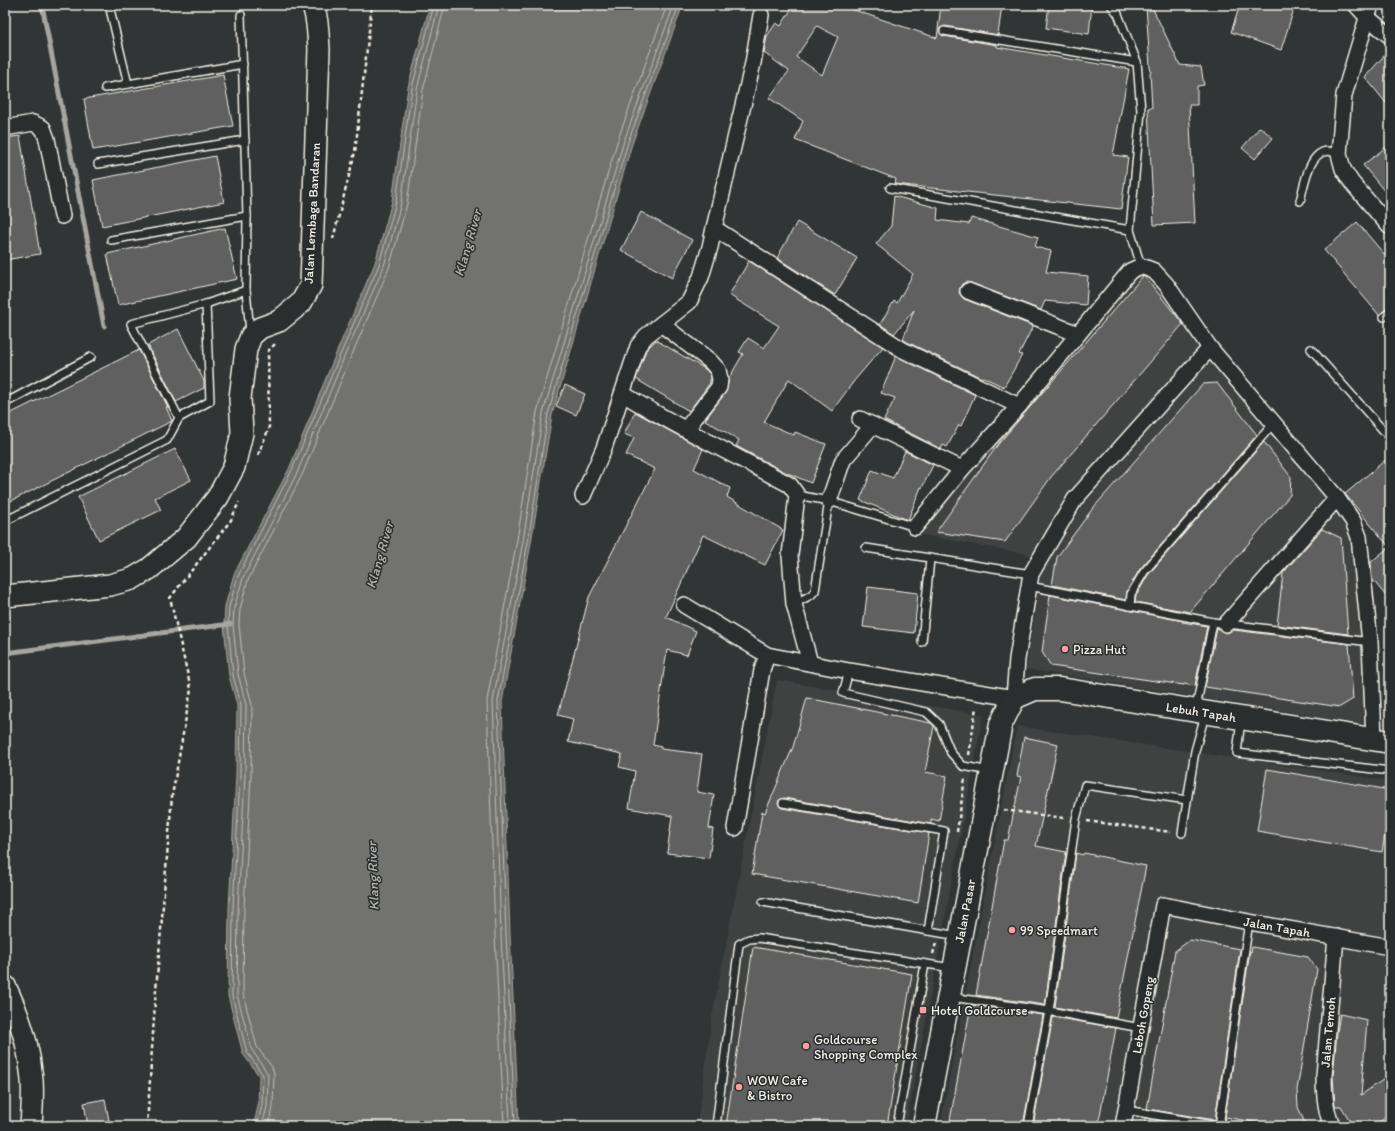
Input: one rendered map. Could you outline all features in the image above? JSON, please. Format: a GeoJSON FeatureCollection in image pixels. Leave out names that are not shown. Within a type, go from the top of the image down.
{"type":"FeatureCollection","features":[{"type":"Feature","properties":{"kind":"highway","name":"Lebuh Tapah"},"geometry":{"type":"LineString","coordinates":[[1014,698],[1035,689],[1060,689],[1382,740]]}},
{"type":"Feature","properties":{"kind":"highway","name":"Jalan Pasar"},"geometry":{"type":"LineString","coordinates":[[924,1126],[1001,724],[1014,698]]}},
{"type":"Feature","properties":{"kind":"street","name":"Jalan Lembaga Bandaran"},"geometry":{"type":"LineString","coordinates":[[251,336],[260,328],[279,321],[301,303],[310,285],[319,49],[314,8],[312,5]]}},
{"type":"Feature","properties":{"kind":"street"},"geometry":{"type":"LineString","coordinates":[[1356,5],[1370,12],[1390,36]]}},
{"type":"Feature","properties":{"kind":"street"},"geometry":{"type":"LineString","coordinates":[[1370,12],[1344,95],[1339,154],[1343,169],[1352,183],[1390,226]]}},
{"type":"Feature","properties":{"kind":"street"},"geometry":{"type":"LineString","coordinates":[[583,496],[604,448],[638,346],[646,336],[689,302],[701,277],[710,247],[753,63],[761,15]]}},
{"type":"Feature","properties":{"kind":"street"},"geometry":{"type":"LineString","coordinates":[[5,128],[33,123],[43,128],[62,216]]}},
{"type":"Feature","properties":{"kind":"street"},"geometry":{"type":"LineString","coordinates":[[714,228],[903,350],[1019,406]]}},
{"type":"Feature","properties":{"kind":"street"},"geometry":{"type":"LineString","coordinates":[[914,526],[962,469],[1019,406],[1130,271],[1141,266],[1154,272],[1166,284],[1210,348],[1337,498],[1352,521],[1359,537],[1382,740]]}},
{"type":"Feature","properties":{"kind":"street"},"geometry":{"type":"LineString","coordinates":[[968,291],[1078,334]]}},
{"type":"Feature","properties":{"kind":"street"},"geometry":{"type":"LineString","coordinates":[[661,324],[710,361],[718,370],[720,379],[719,387],[686,429]]}},
{"type":"Feature","properties":{"kind":"street"},"geometry":{"type":"LineString","coordinates":[[5,596],[110,585],[132,579],[150,569],[186,538],[218,497],[234,467],[242,433],[240,398],[246,348],[251,336]]}},
{"type":"Feature","properties":{"kind":"street"},"geometry":{"type":"LineString","coordinates":[[684,605],[767,655],[849,671],[1014,698],[1017,659],[1030,580],[1075,499],[1210,348]]}},
{"type":"Feature","properties":{"kind":"street"},"geometry":{"type":"LineString","coordinates":[[623,394],[660,416],[790,485],[797,495],[790,555],[794,604],[810,663]]}},
{"type":"Feature","properties":{"kind":"street"},"geometry":{"type":"LineString","coordinates":[[829,500],[843,460],[867,422],[962,469]]}},
{"type":"Feature","properties":{"kind":"street"},"geometry":{"type":"LineString","coordinates":[[1220,623],[1337,498]]}},
{"type":"Feature","properties":{"kind":"street"},"geometry":{"type":"LineString","coordinates":[[735,828],[762,670],[767,655]]}},
{"type":"Feature","properties":{"kind":"street","name":"Jalan Tapah"},"geometry":{"type":"LineString","coordinates":[[1163,905],[1390,947]]}},
{"type":"Feature","properties":{"kind":"street","name":"Leboh Gopeng"},"geometry":{"type":"LineString","coordinates":[[1123,1126],[1163,905]]}},
{"type":"Feature","properties":{"kind":"street","name":"Jalan Temoh"},"geometry":{"type":"LineString","coordinates":[[1332,1126],[1328,1117],[1324,1095],[1324,1076],[1336,937]]}},
{"type":"Feature","properties":{"kind":"street"},"geometry":{"type":"LineString","coordinates":[[5,986],[17,1014],[26,1042],[32,1072],[31,1126]]}},
{"type":"Feature","properties":{"kind":"lane"},"geometry":{"type":"LineString","coordinates":[[109,5],[128,84]]}},
{"type":"Feature","properties":{"kind":"lane"},"geometry":{"type":"LineString","coordinates":[[1111,5],[1118,14],[1137,62],[1141,111],[1130,230],[1141,266]]}},
{"type":"Feature","properties":{"kind":"lane"},"geometry":{"type":"LineString","coordinates":[[241,15],[247,216],[246,290],[251,336]]}},
{"type":"Feature","properties":{"kind":"lane"},"geometry":{"type":"LineString","coordinates":[[944,31],[1137,62]]}},
{"type":"Feature","properties":{"kind":"lane"},"geometry":{"type":"LineString","coordinates":[[105,88],[243,64]]}},
{"type":"Feature","properties":{"kind":"lane"},"geometry":{"type":"LineString","coordinates":[[98,164],[245,140]]}},
{"type":"Feature","properties":{"kind":"lane"},"geometry":{"type":"LineString","coordinates":[[1300,201],[1310,163],[1319,154],[1327,151],[1339,154]]}},
{"type":"Feature","properties":{"kind":"lane"},"geometry":{"type":"LineString","coordinates":[[890,188],[1130,230]]}},
{"type":"Feature","properties":{"kind":"lane"},"geometry":{"type":"LineString","coordinates":[[111,240],[247,216]]}},
{"type":"Feature","properties":{"kind":"lane"},"geometry":{"type":"LineString","coordinates":[[179,418],[131,324],[206,304],[246,290]]}},
{"type":"Feature","properties":{"kind":"lane"},"geometry":{"type":"LineString","coordinates":[[5,521],[166,440],[179,418],[210,401],[206,304]]}},
{"type":"Feature","properties":{"kind":"lane"},"geometry":{"type":"LineString","coordinates":[[1312,349],[1390,438]]}},
{"type":"Feature","properties":{"kind":"lane"},"geometry":{"type":"LineString","coordinates":[[5,403],[91,357]]}},
{"type":"Feature","properties":{"kind":"lane"},"geometry":{"type":"LineString","coordinates":[[1130,606],[1131,594],[1144,572],[1274,424]]}},
{"type":"Feature","properties":{"kind":"lane"},"geometry":{"type":"LineString","coordinates":[[797,495],[829,500],[914,526]]}},
{"type":"Feature","properties":{"kind":"lane"},"geometry":{"type":"LineString","coordinates":[[794,604],[811,595],[815,591],[829,500]]}},
{"type":"Feature","properties":{"kind":"lane"},"geometry":{"type":"LineString","coordinates":[[866,548],[930,559],[1030,580],[1130,606],[1220,623],[1370,642]]}},
{"type":"Feature","properties":{"kind":"lane"},"geometry":{"type":"LineString","coordinates":[[922,642],[930,559]]}},
{"type":"Feature","properties":{"kind":"lane"},"geometry":{"type":"LineString","coordinates":[[1182,833],[1201,712],[1220,623]]}},
{"type":"Feature","properties":{"kind":"lane"},"geometry":{"type":"LineString","coordinates":[[849,671],[843,693],[926,712],[939,724],[951,753],[963,766],[992,771]]}},
{"type":"Feature","properties":{"kind":"lane"},"geometry":{"type":"LineString","coordinates":[[1241,718],[1238,753],[1390,771]]}},
{"type":"Feature","properties":{"kind":"lane"},"geometry":{"type":"LineString","coordinates":[[1028,1126],[1049,1012],[1076,819],[1085,785],[1187,800]]}},
{"type":"Feature","properties":{"kind":"lane"},"geometry":{"type":"LineString","coordinates":[[783,803],[944,831],[928,931]]}},
{"type":"Feature","properties":{"kind":"lane"},"geometry":{"type":"LineString","coordinates":[[763,902],[961,936]]}},
{"type":"Feature","properties":{"kind":"lane"},"geometry":{"type":"LineString","coordinates":[[1126,1110],[1219,1126],[1250,922]]}},
{"type":"Feature","properties":{"kind":"lane"},"geometry":{"type":"LineString","coordinates":[[716,1126],[739,944],[749,939],[759,938],[954,968]]}},
{"type":"Feature","properties":{"kind":"lane"},"geometry":{"type":"LineString","coordinates":[[897,1126],[925,964]]}},
{"type":"Feature","properties":{"kind":"lane"},"geometry":{"type":"LineString","coordinates":[[949,997],[1141,1028]]}},
{"type":"Feature","properties":{"kind":"path"},"geometry":{"type":"LineString","coordinates":[[147,1126],[155,1002],[172,796],[191,689],[176,623]]}},
{"type":"Feature","properties":{"kind":"shaded area"},"geometry":{"type":"Polygon","coordinates":[[[1141,272],[1150,276],[1162,288],[1338,510],[1348,527],[1353,538],[1365,647],[1366,725],[1026,669],[1041,574],[1048,558],[918,534],[1134,275],[1141,272]]]}},
{"type":"Feature","properties":{"kind":"shaded area"},"geometry":{"type":"Polygon","coordinates":[[[777,680],[983,715],[906,1126],[697,1126],[712,1017],[777,680]]]}},
{"type":"Feature","properties":{"kind":"shaded area"},"geometry":{"type":"Polygon","coordinates":[[[1017,726],[1390,781],[1390,1126],[940,1126],[1017,726]]]}},
{"type":"Feature","properties":{"kind":"water","name":"Klang River"},"geometry":{"type":"Polygon","coordinates":[[[430,5],[683,5],[632,144],[552,415],[531,543],[502,702],[510,934],[519,1126],[252,1126],[254,1124],[258,1106],[259,1076],[243,1054],[228,996],[229,908],[236,775],[237,705],[229,676],[224,625],[225,606],[234,574],[289,469],[375,263],[392,201],[408,87],[430,5]]]}},
{"type":"Feature","properties":{"kind":"building"},"geometry":{"type":"Polygon","coordinates":[[[794,5],[839,5],[937,38],[941,5],[1002,5],[998,35],[945,26],[940,28],[940,33],[943,36],[997,45],[997,47],[1129,69],[1113,155],[1128,157],[1121,209],[895,184],[896,179],[795,140],[803,121],[769,98],[789,71],[764,53],[767,36],[776,23],[781,26],[794,5]],[[817,26],[796,57],[822,75],[838,37],[817,26]]]}},
{"type":"Feature","properties":{"kind":"building"},"geometry":{"type":"Polygon","coordinates":[[[1049,5],[1092,5],[1089,34],[1046,28],[1049,5]]]}},
{"type":"Feature","properties":{"kind":"building"},"geometry":{"type":"Polygon","coordinates":[[[1146,5],[1151,5],[1180,65],[1201,67],[1204,85],[1197,86],[1197,105],[1189,105],[1195,223],[1154,225],[1148,108],[1152,108],[1151,72],[1146,5]]]}},
{"type":"Feature","properties":{"kind":"building"},"geometry":{"type":"Polygon","coordinates":[[[1240,5],[1284,5],[1294,9],[1281,50],[1231,32],[1240,5]]]}},
{"type":"Feature","properties":{"kind":"building"},"geometry":{"type":"Polygon","coordinates":[[[1390,49],[1390,108],[1365,77],[1390,49]]]}},
{"type":"Feature","properties":{"kind":"building"},"geometry":{"type":"Polygon","coordinates":[[[223,75],[233,126],[93,150],[84,99],[223,75]]]}},
{"type":"Feature","properties":{"kind":"building"},"geometry":{"type":"Polygon","coordinates":[[[1260,127],[1273,138],[1255,159],[1242,148],[1260,127]]]}},
{"type":"Feature","properties":{"kind":"building"},"geometry":{"type":"Polygon","coordinates":[[[20,136],[40,254],[5,260],[5,138],[20,136]]]}},
{"type":"Feature","properties":{"kind":"building"},"geometry":{"type":"Polygon","coordinates":[[[1390,144],[1390,198],[1363,165],[1390,144]]]}},
{"type":"Feature","properties":{"kind":"building"},"geometry":{"type":"Polygon","coordinates":[[[215,156],[224,202],[102,226],[93,180],[215,156]]]}},
{"type":"Feature","properties":{"kind":"building"},"geometry":{"type":"Polygon","coordinates":[[[894,196],[938,208],[937,220],[969,224],[971,218],[1038,237],[1035,247],[1051,251],[1046,272],[1088,276],[1086,305],[1045,301],[1041,310],[971,283],[966,282],[962,284],[959,292],[964,299],[1033,326],[1019,354],[1022,355],[1004,387],[907,342],[903,339],[914,310],[894,334],[880,324],[894,301],[897,303],[913,274],[876,244],[891,226],[894,196]]]}},
{"type":"Feature","properties":{"kind":"building"},"geometry":{"type":"Polygon","coordinates":[[[641,212],[692,240],[672,278],[621,250],[641,212]]]}},
{"type":"Feature","properties":{"kind":"building"},"geometry":{"type":"Polygon","coordinates":[[[797,222],[857,258],[835,295],[777,258],[797,222]]]}},
{"type":"Feature","properties":{"kind":"building"},"geometry":{"type":"Polygon","coordinates":[[[1357,222],[1390,261],[1390,307],[1379,315],[1324,250],[1357,222]]]}},
{"type":"Feature","properties":{"kind":"building"},"geometry":{"type":"Polygon","coordinates":[[[225,228],[237,279],[118,305],[107,254],[225,228]]]}},
{"type":"Feature","properties":{"kind":"building"},"geometry":{"type":"Polygon","coordinates":[[[749,261],[883,347],[854,381],[832,411],[789,379],[764,422],[794,435],[795,432],[826,444],[811,483],[785,472],[736,446],[739,440],[705,420],[726,392],[729,378],[743,354],[739,352],[748,338],[764,348],[779,326],[729,295],[749,261]]]}},
{"type":"Feature","properties":{"kind":"building"},"geometry":{"type":"Polygon","coordinates":[[[1143,276],[1183,324],[1051,477],[1005,542],[936,532],[999,443],[1143,276]]]}},
{"type":"Feature","properties":{"kind":"building"},"geometry":{"type":"Polygon","coordinates":[[[178,329],[204,381],[204,388],[176,402],[148,345],[178,329]]]}},
{"type":"Feature","properties":{"kind":"building"},"geometry":{"type":"Polygon","coordinates":[[[656,340],[705,369],[710,374],[710,383],[689,411],[636,379],[646,350],[656,340]]]}},
{"type":"Feature","properties":{"kind":"building"},"geometry":{"type":"Polygon","coordinates":[[[139,350],[168,407],[166,407],[172,421],[5,504],[5,416],[139,350]]]}},
{"type":"Feature","properties":{"kind":"building"},"geometry":{"type":"Polygon","coordinates":[[[896,356],[975,395],[961,426],[959,425],[947,447],[943,445],[941,449],[884,420],[895,398],[881,393],[896,356]]]}},
{"type":"Feature","properties":{"kind":"building"},"geometry":{"type":"Polygon","coordinates":[[[1217,383],[1257,435],[1140,569],[1127,591],[1126,600],[1052,585],[1057,557],[1093,508],[1203,384],[1217,383]]]}},
{"type":"Feature","properties":{"kind":"building"},"geometry":{"type":"Polygon","coordinates":[[[565,385],[585,394],[576,415],[556,406],[565,385]]]}},
{"type":"Feature","properties":{"kind":"building"},"geometry":{"type":"Polygon","coordinates":[[[635,412],[703,449],[694,469],[730,488],[727,497],[783,530],[765,565],[703,535],[666,617],[696,631],[687,655],[667,650],[653,745],[661,747],[661,749],[702,754],[697,792],[714,795],[709,828],[713,829],[709,858],[667,853],[672,816],[629,808],[635,771],[619,767],[622,754],[568,742],[573,719],[558,715],[589,597],[655,469],[626,455],[634,438],[624,434],[635,412]]]}},
{"type":"Feature","properties":{"kind":"building"},"geometry":{"type":"Polygon","coordinates":[[[1264,442],[1291,477],[1290,495],[1190,612],[1135,602],[1136,596],[1148,575],[1264,442]]]}},
{"type":"Feature","properties":{"kind":"building"},"geometry":{"type":"Polygon","coordinates":[[[175,449],[191,480],[155,498],[161,510],[99,540],[78,497],[175,449]]]}},
{"type":"Feature","properties":{"kind":"building"},"geometry":{"type":"Polygon","coordinates":[[[905,451],[933,465],[922,488],[921,487],[908,520],[860,500],[872,470],[893,478],[905,451]]]}},
{"type":"Feature","properties":{"kind":"building"},"geometry":{"type":"Polygon","coordinates":[[[1390,456],[1390,601],[1372,579],[1371,562],[1389,547],[1345,494],[1390,456]]]}},
{"type":"Feature","properties":{"kind":"building"},"geometry":{"type":"Polygon","coordinates":[[[1322,529],[1341,538],[1348,634],[1277,625],[1283,573],[1322,529]]]}},
{"type":"Feature","properties":{"kind":"building"},"geometry":{"type":"Polygon","coordinates":[[[868,587],[918,593],[914,633],[863,627],[868,587]]]}},
{"type":"Feature","properties":{"kind":"building"},"geometry":{"type":"Polygon","coordinates":[[[1050,595],[1207,626],[1195,686],[1051,666],[1042,652],[1050,595]]]}},
{"type":"Feature","properties":{"kind":"building"},"geometry":{"type":"Polygon","coordinates":[[[1217,628],[1225,633],[1233,630],[1349,644],[1353,699],[1340,707],[1205,687],[1217,628]]]}},
{"type":"Feature","properties":{"kind":"building"},"geometry":{"type":"Polygon","coordinates":[[[807,698],[931,723],[934,726],[925,772],[947,776],[939,821],[931,819],[931,824],[784,798],[779,800],[778,803],[782,808],[929,833],[918,903],[752,874],[762,812],[765,813],[793,747],[807,698]]]}},
{"type":"Feature","properties":{"kind":"building"},"geometry":{"type":"Polygon","coordinates":[[[1024,737],[1058,744],[1036,846],[1066,852],[1045,1005],[976,995],[1004,840],[1008,840],[1021,777],[1017,776],[1024,737]]]}},
{"type":"Feature","properties":{"kind":"building"},"geometry":{"type":"Polygon","coordinates":[[[1267,769],[1390,790],[1390,804],[1382,852],[1257,831],[1267,769]]]}},
{"type":"Feature","properties":{"kind":"building"},"geometry":{"type":"Polygon","coordinates":[[[1076,853],[1083,855],[1084,853],[1146,866],[1116,1018],[1055,1007],[1076,853]]]}},
{"type":"Feature","properties":{"kind":"building"},"geometry":{"type":"Polygon","coordinates":[[[1190,940],[1240,949],[1215,1120],[1147,1109],[1175,951],[1190,940]]]}},
{"type":"Feature","properties":{"kind":"building"},"geometry":{"type":"Polygon","coordinates":[[[753,947],[912,974],[887,1126],[726,1126],[753,947]]]}},
{"type":"Feature","properties":{"kind":"building"},"geometry":{"type":"Polygon","coordinates":[[[1252,947],[1308,957],[1317,969],[1297,1090],[1298,1107],[1306,1126],[1277,1126],[1225,1117],[1250,951],[1251,952],[1252,947]]]}},
{"type":"Feature","properties":{"kind":"building"},"geometry":{"type":"Polygon","coordinates":[[[971,1005],[1043,1015],[1023,1126],[949,1126],[971,1005]]]}},
{"type":"Feature","properties":{"kind":"building"},"geometry":{"type":"Polygon","coordinates":[[[1340,1014],[1367,1020],[1361,1095],[1390,1075],[1390,1114],[1374,1126],[1353,1126],[1341,1106],[1335,1106],[1333,1076],[1340,1014]]]}},
{"type":"Feature","properties":{"kind":"building"},"geometry":{"type":"Polygon","coordinates":[[[1053,1017],[1116,1028],[1098,1126],[1033,1126],[1053,1017]]]}},
{"type":"Feature","properties":{"kind":"building"},"geometry":{"type":"Polygon","coordinates":[[[105,1099],[110,1126],[88,1126],[84,1103],[105,1099]]]}},
{"type":"Feature","properties":{"kind":"building"},"geometry":{"type":"Polygon","coordinates":[[[1145,1118],[1189,1126],[1144,1126],[1145,1118]]]}},
{"type":"Feature","properties":{"kind":"waterway"},"geometry":{"type":"LineString","coordinates":[[42,5],[104,326]]}},
{"type":"Feature","properties":{"kind":"waterway"},"geometry":{"type":"LineString","coordinates":[[5,653],[230,624]]}},
{"type":"Feature","properties":{"kind":"place","name":"Pizza Hut"},"geometry":{"type":"Point","coordinates":[1065,649]}},
{"type":"Feature","properties":{"kind":"place","name":"99 Speedmart"},"geometry":{"type":"Point","coordinates":[1012,930]}},
{"type":"Feature","properties":{"kind":"place","name":"Hotel Goldcourse"},"geometry":{"type":"Point","coordinates":[923,1010]}},
{"type":"Feature","properties":{"kind":"place","name":"Goldcourse Shopping Complex"},"geometry":{"type":"Point","coordinates":[806,1046]}},
{"type":"Feature","properties":{"kind":"place","name":"WOW Cafe & Bistro"},"geometry":{"type":"Point","coordinates":[739,1087]}}]}
